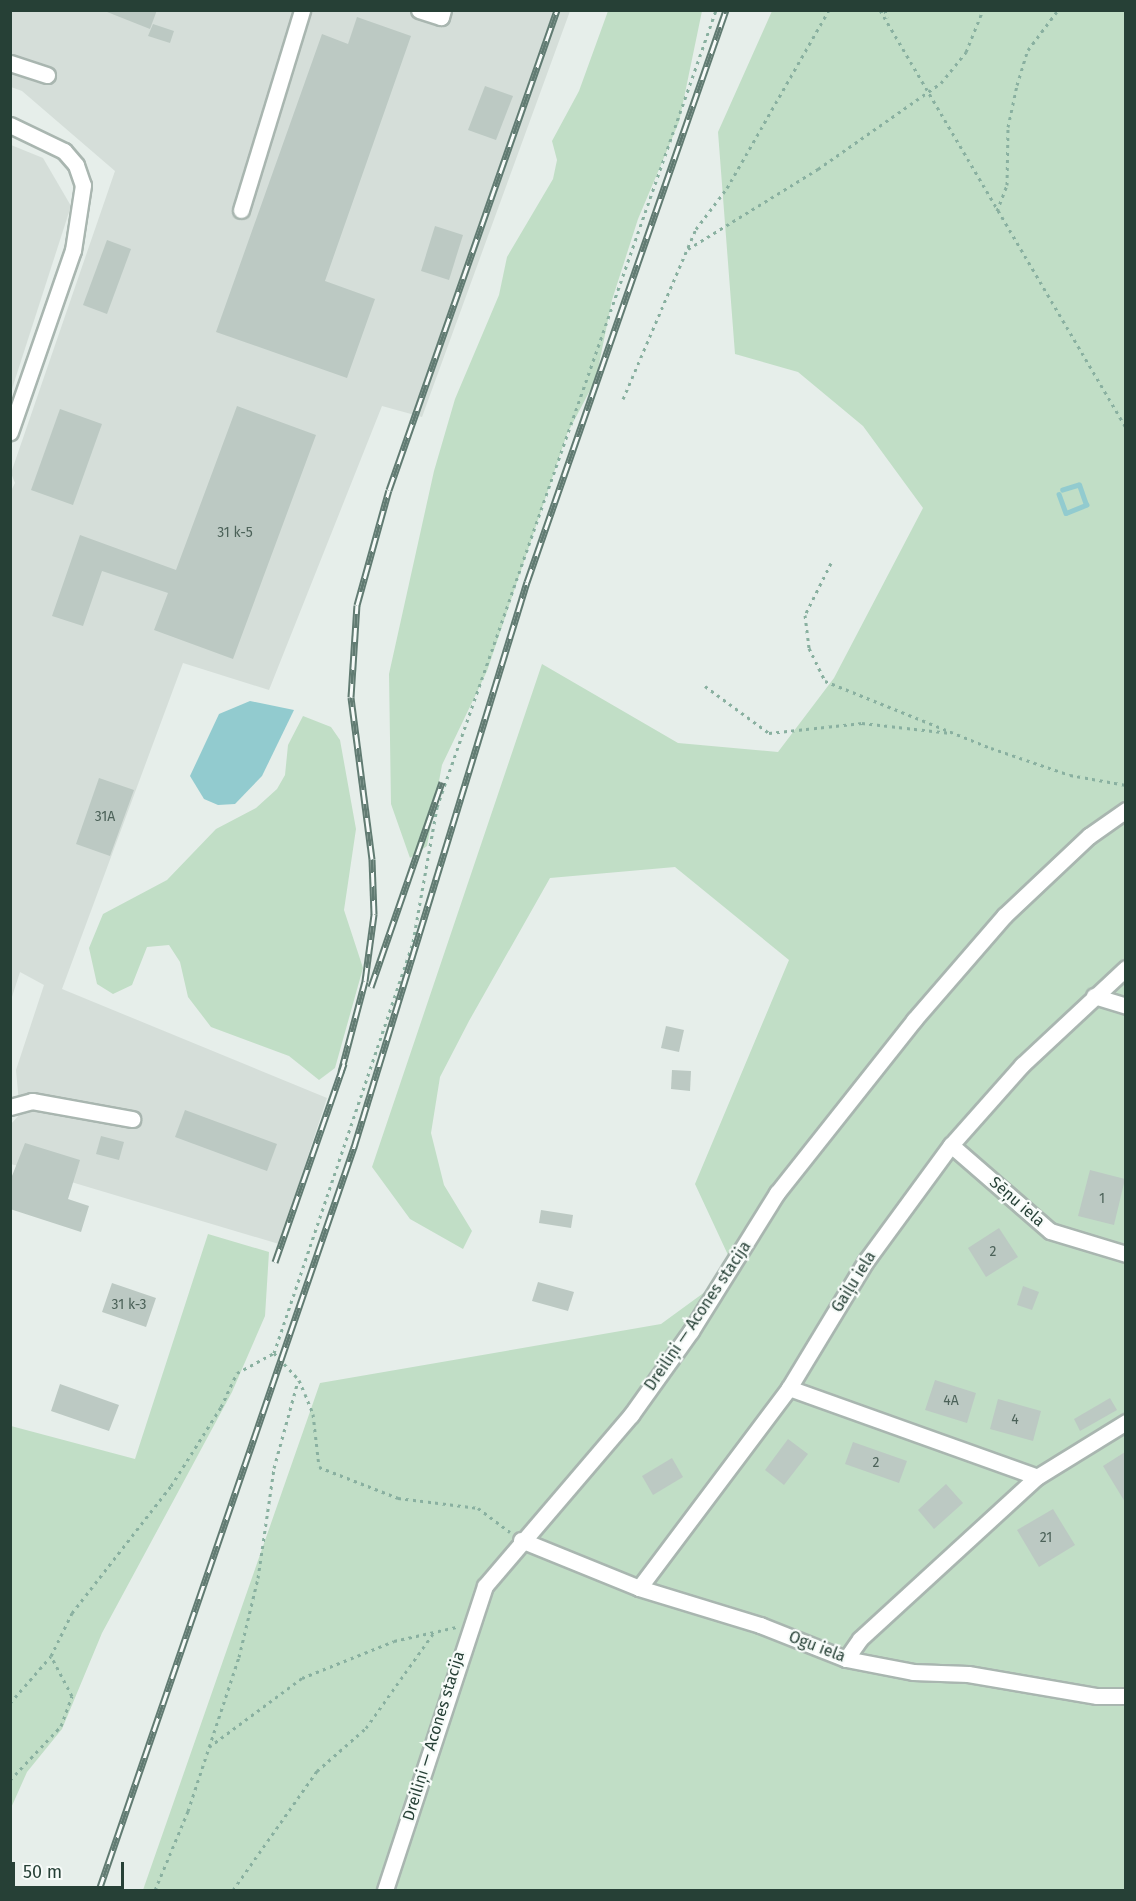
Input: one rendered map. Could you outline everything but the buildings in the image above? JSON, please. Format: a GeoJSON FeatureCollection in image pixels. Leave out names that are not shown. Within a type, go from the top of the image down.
{"type":"FeatureCollection","features":[{"type":"Feature","properties":{"kind":"street"},"geometry":{"type":"LineString","coordinates":[[241,210],[302,10]]}},
{"type":"Feature","properties":{"kind":"street"},"geometry":{"type":"LineString","coordinates":[[419,10],[441,18],[443,10]]}},
{"type":"Feature","properties":{"kind":"street"},"geometry":{"type":"LineString","coordinates":[[10,63],[47,75]]}},
{"type":"Feature","properties":{"kind":"street"},"geometry":{"type":"LineString","coordinates":[[10,125],[64,150],[76,165],[83,184],[73,250],[10,432]]}},
{"type":"Feature","properties":{"kind":"street","name":"Dreiliņi — Acones stacija"},"geometry":{"type":"LineString","coordinates":[[385,1890],[469,1623],[485,1586],[521,1540],[631,1414],[691,1331],[777,1193],[914,1020],[1004,916],[1089,836],[1125,810]]}},
{"type":"Feature","properties":{"kind":"street","name":"Gaiļu iela"},"geometry":{"type":"LineString","coordinates":[[639,1588],[789,1388],[866,1261],[951,1145],[1022,1065],[1125,968]]}},
{"type":"Feature","properties":{"kind":"street"},"geometry":{"type":"LineString","coordinates":[[1094,996],[1125,1006]]}},
{"type":"Feature","properties":{"kind":"street"},"geometry":{"type":"LineString","coordinates":[[10,1107],[32,1101],[132,1119]]}},
{"type":"Feature","properties":{"kind":"street","name":"Sēņu iela"},"geometry":{"type":"LineString","coordinates":[[951,1145],[1050,1231],[1125,1254]]}},
{"type":"Feature","properties":{"kind":"street"},"geometry":{"type":"LineString","coordinates":[[789,1388],[1036,1477]]}},
{"type":"Feature","properties":{"kind":"street"},"geometry":{"type":"LineString","coordinates":[[846,1659],[860,1639],[1036,1477],[1125,1422]]}},
{"type":"Feature","properties":{"kind":"street","name":"Ogu iela"},"geometry":{"type":"LineString","coordinates":[[521,1540],[639,1588],[760,1625],[846,1659],[913,1672],[968,1674],[1097,1696],[1125,1696]]}},
{"type":"Feature","properties":{"kind":"path"},"geometry":{"type":"LineString","coordinates":[[10,1703],[51,1656],[72,1613],[200,1443],[237,1373],[274,1353],[413,942],[437,807],[716,10]]}},
{"type":"Feature","properties":{"kind":"path"},"geometry":{"type":"LineString","coordinates":[[623,399],[687,250],[829,10]]}},
{"type":"Feature","properties":{"kind":"path"},"geometry":{"type":"LineString","coordinates":[[880,10],[926,92],[1125,427]]}},
{"type":"Feature","properties":{"kind":"path"},"geometry":{"type":"LineString","coordinates":[[885,10],[887,20]]}},
{"type":"Feature","properties":{"kind":"path"},"geometry":{"type":"LineString","coordinates":[[687,250],[818,169],[955,71],[983,10]]}},
{"type":"Feature","properties":{"kind":"path"},"geometry":{"type":"LineString","coordinates":[[997,211],[1007,185],[1008,127],[1017,85],[1028,50],[1058,10]]}},
{"type":"Feature","properties":{"kind":"path"},"geometry":{"type":"LineString","coordinates":[[831,563],[805,615],[809,648],[825,681],[954,734],[1070,775],[1125,785]]}},
{"type":"Feature","properties":{"kind":"path"},"geometry":{"type":"LineString","coordinates":[[705,686],[769,733],[862,723],[954,734]]}},
{"type":"Feature","properties":{"kind":"path"},"geometry":{"type":"LineString","coordinates":[[274,1353],[299,1380],[313,1414],[319,1467],[398,1498],[478,1508],[521,1540]]}},
{"type":"Feature","properties":{"kind":"path"},"geometry":{"type":"LineString","coordinates":[[154,1890],[239,1657],[258,1578],[274,1468],[299,1380]]}},
{"type":"Feature","properties":{"kind":"path"},"geometry":{"type":"LineString","coordinates":[[208,1747],[302,1678],[394,1641],[469,1623]]}},
{"type":"Feature","properties":{"kind":"path"},"geometry":{"type":"LineString","coordinates":[[233,1890],[317,1770],[366,1728],[435,1631]]}},
{"type":"Feature","properties":{"kind":"path"},"geometry":{"type":"LineString","coordinates":[[10,1780],[61,1726],[72,1696],[51,1656]]}},
{"type":"Feature","properties":{"kind":"shaded area"},"geometry":{"type":"Polygon","coordinates":[[[11,11],[570,11],[422,417],[382,406],[269,690],[183,663],[62,989],[327,1098],[279,1244],[11,1164],[11,1124],[20,1114],[16,1070],[44,985],[20,972],[11,1000],[10,493],[15,483],[11,473],[115,171],[22,91],[11,87],[11,11]]]}},
{"type":"Feature","properties":{"kind":"shaded area"},"geometry":{"type":"Polygon","coordinates":[[[11,145],[43,158],[71,206],[11,392],[11,145]]]}},
{"type":"Feature","properties":{"kind":"green space"},"geometry":{"type":"Polygon","coordinates":[[[608,11],[702,11],[679,122],[638,219],[612,300],[596,379],[567,434],[487,671],[442,765],[427,846],[410,858],[391,804],[389,674],[434,471],[455,399],[499,295],[507,257],[553,179],[557,160],[552,141],[579,91],[608,11]]]}},
{"type":"Feature","properties":{"kind":"green space"},"geometry":{"type":"Polygon","coordinates":[[[772,11],[1125,11],[1125,1890],[143,1890],[320,1383],[661,1324],[735,1270],[695,1184],[789,960],[675,867],[550,878],[469,1021],[440,1077],[431,1133],[444,1185],[472,1231],[463,1249],[410,1219],[372,1167],[542,664],[678,743],[778,752],[834,678],[923,508],[863,426],[798,372],[735,354],[718,132],[772,11]]]}},
{"type":"Feature","properties":{"kind":"green space"},"geometry":{"type":"Polygon","coordinates":[[[303,716],[331,727],[340,740],[356,829],[344,910],[363,968],[335,1068],[319,1080],[289,1056],[211,1027],[188,997],[180,962],[169,945],[147,947],[132,985],[113,994],[97,984],[89,948],[103,914],[167,880],[216,829],[256,808],[277,789],[285,775],[288,745],[303,716]]]}},
{"type":"Feature","properties":{"kind":"green space"},"geometry":{"type":"Polygon","coordinates":[[[208,1234],[269,1252],[265,1316],[232,1392],[102,1633],[62,1729],[27,1772],[11,1808],[11,1426],[135,1459],[208,1234]]]}},
{"type":"Feature","properties":{"kind":"water"},"geometry":{"type":"Polygon","coordinates":[[[250,701],[294,710],[262,776],[235,804],[218,805],[204,799],[190,776],[219,714],[250,701]]]}},
{"type":"Feature","properties":{"kind":"waterway"},"geometry":{"type":"LineString","coordinates":[[1059,494],[1066,513],[1086,505],[1079,485],[1063,490]]}},
{"type":"Feature","properties":{"kind":"railway"},"geometry":{"type":"LineString","coordinates":[[341,1072],[365,981],[374,914],[372,859],[351,697],[357,605],[389,490],[557,10]]}},
{"type":"Feature","properties":{"kind":"railway"},"geometry":{"type":"LineString","coordinates":[[99,1890],[354,1147],[527,582],[726,10]]}},
{"type":"Feature","properties":{"kind":"railway"},"geometry":{"type":"LineString","coordinates":[[371,987],[442,782]]}},
{"type":"Feature","properties":{"kind":"railway"},"geometry":{"type":"LineString","coordinates":[[275,1262],[344,1064]]}}]}
